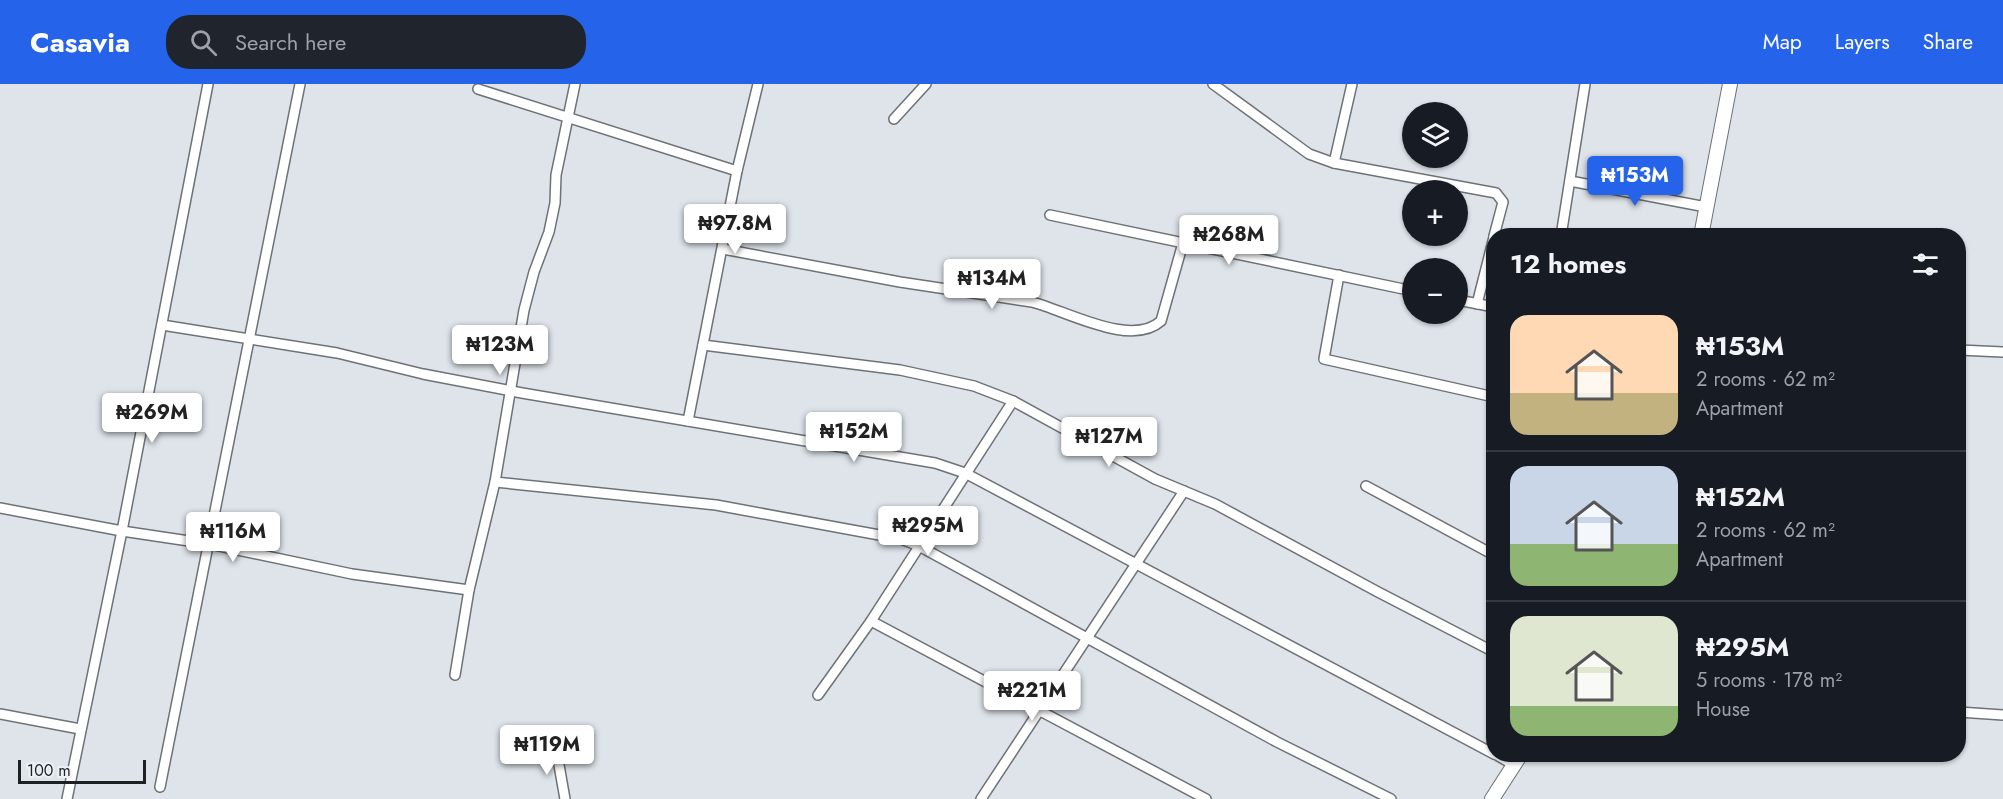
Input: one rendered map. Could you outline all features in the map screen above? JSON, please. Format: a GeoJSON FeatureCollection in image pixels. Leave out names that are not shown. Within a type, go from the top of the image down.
{"type":"FeatureCollection","features":[{"type":"Feature","properties":{"kind":"street"},"geometry":{"type":"LineString","coordinates":[[67,799],[122,531],[208,84]]}},
{"type":"Feature","properties":{"kind":"street"},"geometry":{"type":"LineString","coordinates":[[160,787],[300,84]]}},
{"type":"Feature","properties":{"kind":"street"},"geometry":{"type":"LineString","coordinates":[[455,675],[470,590],[495,482],[524,310],[534,272],[549,232],[555,203],[556,175],[575,84]]}},
{"type":"Feature","properties":{"kind":"street"},"geometry":{"type":"LineString","coordinates":[[688,421],[738,171],[758,84]]}},
{"type":"Feature","properties":{"kind":"street"},"geometry":{"type":"LineString","coordinates":[[894,119],[926,84]]}},
{"type":"Feature","properties":{"kind":"street"},"geometry":{"type":"LineString","coordinates":[[1213,84],[1309,154],[1334,163],[1496,193],[1503,202],[1496,228]]}},
{"type":"Feature","properties":{"kind":"street"},"geometry":{"type":"LineString","coordinates":[[1334,163],[1352,84]]}},
{"type":"Feature","properties":{"kind":"street"},"geometry":{"type":"LineString","coordinates":[[1562,228],[1585,84]]}},
{"type":"Feature","properties":{"kind":"street"},"geometry":{"type":"LineString","coordinates":[[1702,228],[1730,84]]}},
{"type":"Feature","properties":{"kind":"street"},"geometry":{"type":"LineString","coordinates":[[478,89],[738,171]]}},
{"type":"Feature","properties":{"kind":"street"},"geometry":{"type":"LineString","coordinates":[[1570,181],[1706,207]]}},
{"type":"Feature","properties":{"kind":"street"},"geometry":{"type":"LineString","coordinates":[[1050,215],[1402,289]]}},
{"type":"Feature","properties":{"kind":"street"},"geometry":{"type":"LineString","coordinates":[[723,249],[900,282],[1032,302],[1052,307],[1107,328],[1131,331],[1152,329],[1161,321],[1183,243]]}},
{"type":"Feature","properties":{"kind":"street"},"geometry":{"type":"LineString","coordinates":[[1477,304],[1486,268]]}},
{"type":"Feature","properties":{"kind":"street"},"geometry":{"type":"LineString","coordinates":[[1339,275],[1324,359],[1486,395]]}},
{"type":"Feature","properties":{"kind":"street"},"geometry":{"type":"LineString","coordinates":[[1468,302],[1486,306]]}},
{"type":"Feature","properties":{"kind":"street"},"geometry":{"type":"LineString","coordinates":[[162,325],[337,353],[423,374],[511,391],[935,464],[965,473],[1486,750]]}},
{"type":"Feature","properties":{"kind":"street"},"geometry":{"type":"LineString","coordinates":[[703,345],[900,370],[975,386],[1013,401],[1155,479],[1215,504],[1486,648]]}},
{"type":"Feature","properties":{"kind":"street"},"geometry":{"type":"LineString","coordinates":[[1966,350],[2003,352]]}},
{"type":"Feature","properties":{"kind":"street"},"geometry":{"type":"LineString","coordinates":[[818,695],[871,621],[1013,401]]}},
{"type":"Feature","properties":{"kind":"street"},"geometry":{"type":"LineString","coordinates":[[495,482],[716,505],[902,539],[919,546],[1277,742],[1391,799]]}},
{"type":"Feature","properties":{"kind":"street"},"geometry":{"type":"LineString","coordinates":[[1366,486],[1486,551]]}},
{"type":"Feature","properties":{"kind":"street"},"geometry":{"type":"LineString","coordinates":[[981,799],[1184,491]]}},
{"type":"Feature","properties":{"kind":"street"},"geometry":{"type":"LineString","coordinates":[[0,508],[122,531],[208,544],[352,574],[470,590]]}},
{"type":"Feature","properties":{"kind":"street"},"geometry":{"type":"LineString","coordinates":[[871,621],[1206,799]]}},
{"type":"Feature","properties":{"kind":"street"},"geometry":{"type":"LineString","coordinates":[[1966,712],[2003,715]]}},
{"type":"Feature","properties":{"kind":"street"},"geometry":{"type":"LineString","coordinates":[[0,714],[80,729]]}},
{"type":"Feature","properties":{"kind":"street"},"geometry":{"type":"LineString","coordinates":[[556,748],[565,799]]}},
{"type":"Feature","properties":{"kind":"street"},"geometry":{"type":"LineString","coordinates":[[1492,799],[1517,762]]}}]}
